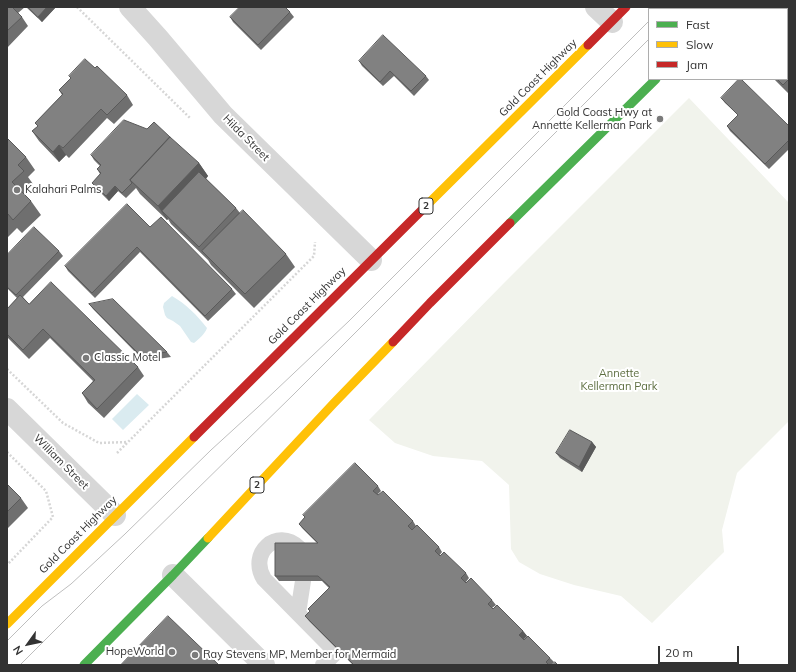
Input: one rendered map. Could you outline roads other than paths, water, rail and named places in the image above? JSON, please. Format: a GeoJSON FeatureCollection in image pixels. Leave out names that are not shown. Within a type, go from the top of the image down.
{"type":"FeatureCollection","features":[{"type":"Feature","properties":{"kind":"highway","name":"Gold Coast Highway"},"geometry":{"type":"LineString","coordinates":[[7,624],[619,14]]}},
{"type":"Feature","properties":{"kind":"highway","name":"2"},"geometry":{"type":"LineString","coordinates":[[84,665],[173,575],[430,303],[655,80]]}},
{"type":"Feature","properties":{"kind":"street","name":"Hilda Street"},"geometry":{"type":"LineString","coordinates":[[130,7],[223,115],[371,260]]}},
{"type":"Feature","properties":{"kind":"street"},"geometry":{"type":"LineString","coordinates":[[596,7],[619,14]]}},
{"type":"Feature","properties":{"kind":"street","name":"William Street"},"geometry":{"type":"LineString","coordinates":[[7,409],[115,515]]}},
{"type":"Feature","properties":{"kind":"street"},"geometry":{"type":"LineString","coordinates":[[173,575],[264,665]]}},
{"type":"Feature","properties":{"kind":"lane"},"geometry":{"type":"LineString","coordinates":[[299,548],[291,542],[283,540],[268,545],[259,558],[259,566],[264,579],[336,652],[323,665]]}},
{"type":"Feature","properties":{"kind":"lane"},"geometry":{"type":"LineString","coordinates":[[298,613],[303,581]]}},
{"type":"Feature","properties":{"kind":"tram line"},"geometry":{"type":"LineString","coordinates":[[7,641],[42,606],[71,584],[125,534],[211,450],[349,321],[648,22]]}},
{"type":"Feature","properties":{"kind":"tram line"},"geometry":{"type":"LineString","coordinates":[[20,665],[648,40]]}},
{"type":"Feature","properties":{"kind":"place","name":"Gold Coast Hwy at Annette Kellerman Park"},"geometry":{"type":"Point","coordinates":[660,119]}},
{"type":"Feature","properties":{"kind":"place","name":"Kalahari Palms"},"geometry":{"type":"Point","coordinates":[17,190]}},
{"type":"Feature","properties":{"kind":"place","name":"Classic Motel"},"geometry":{"type":"Point","coordinates":[86,358]}},
{"type":"Feature","properties":{"kind":"place","name":"HopeWorld"},"geometry":{"type":"Point","coordinates":[172,652]}},
{"type":"Feature","properties":{"kind":"place","name":"Ray Stevens MP, Member for Mermaid"},"geometry":{"type":"Point","coordinates":[195,655]}},
{"type":"Feature","properties":{"kind":"park label","name":"Annette Kellerman Park"},"geometry":{"type":"Point","coordinates":[619,380]}}]}
